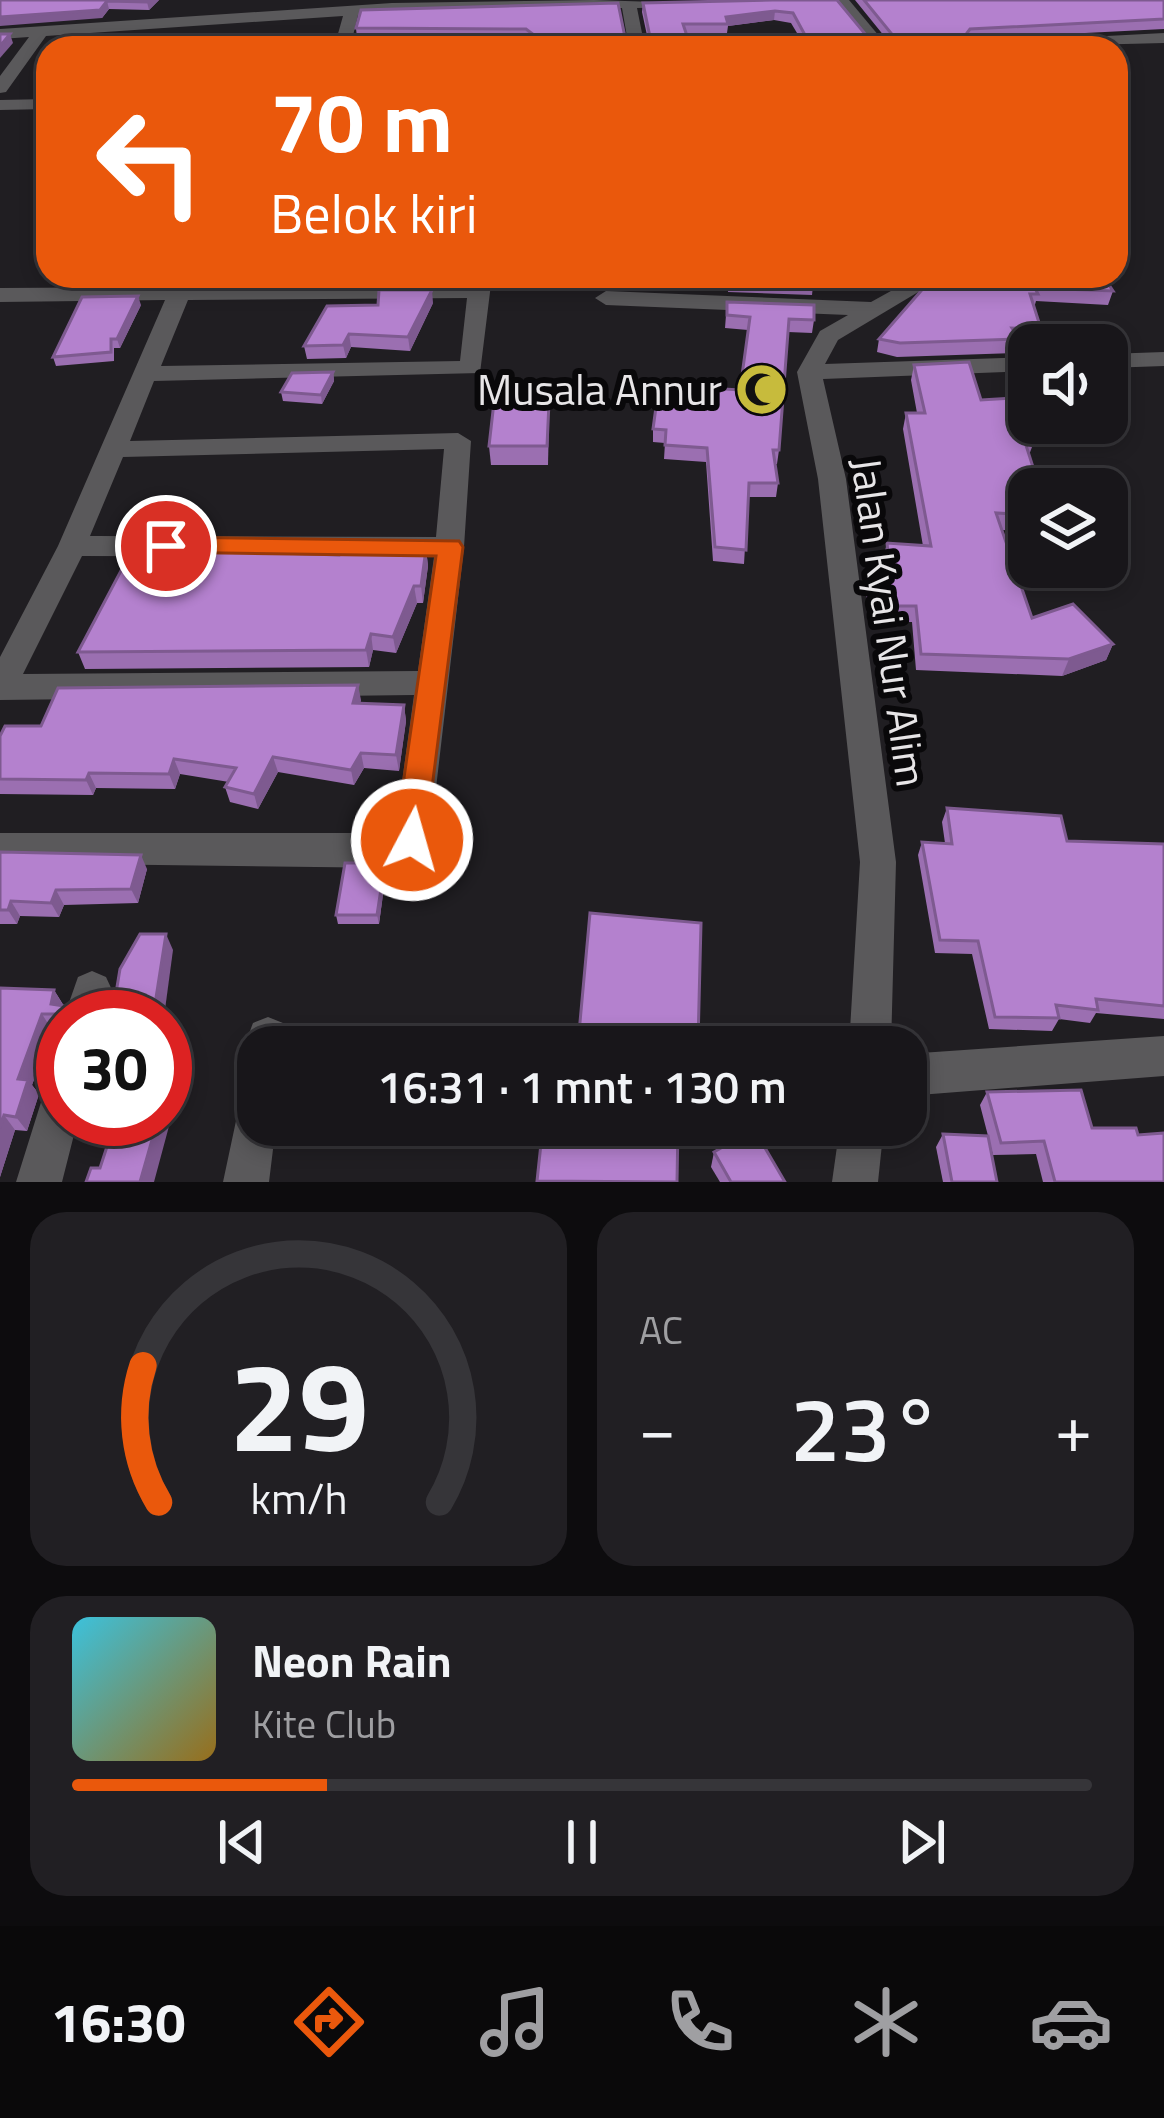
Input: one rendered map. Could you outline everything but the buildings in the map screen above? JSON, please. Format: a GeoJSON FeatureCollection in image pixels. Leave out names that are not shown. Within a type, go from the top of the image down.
{"type":"FeatureCollection","features":[{"type":"Feature","properties":{"kind":"street"},"geometry":{"type":"LineString","coordinates":[[841,0],[871,36]]}},
{"type":"Feature","properties":{"kind":"street"},"geometry":{"type":"LineString","coordinates":[[0,34],[122,19],[293,7],[352,10],[393,4],[694,2]]}},
{"type":"Feature","properties":{"kind":"street"},"geometry":{"type":"LineString","coordinates":[[629,4],[636,36]]}},
{"type":"Feature","properties":{"kind":"street"},"geometry":{"type":"LineString","coordinates":[[345,36],[352,10]]}},
{"type":"Feature","properties":{"kind":"street"},"geometry":{"type":"LineString","coordinates":[[37,36],[40,32]]}},
{"type":"Feature","properties":{"kind":"street"},"geometry":{"type":"LineString","coordinates":[[0,88],[36,38]]}},
{"type":"Feature","properties":{"kind":"street"},"geometry":{"type":"LineString","coordinates":[[1128,40],[1164,38]]}},
{"type":"Feature","properties":{"kind":"street"},"geometry":{"type":"LineString","coordinates":[[0,104],[36,104]]}},
{"type":"Feature","properties":{"kind":"street"},"geometry":{"type":"LineString","coordinates":[[0,296],[133,288]]}},
{"type":"Feature","properties":{"kind":"street"},"geometry":{"type":"LineString","coordinates":[[182,288],[72,545],[0,687],[429,683]]}},
{"type":"Feature","properties":{"kind":"street"},"geometry":{"type":"LineString","coordinates":[[145,374],[471,368],[480,288]]}},
{"type":"Feature","properties":{"kind":"street"},"geometry":{"type":"LineString","coordinates":[[911,288],[828,336],[809,372],[1008,365]]}},
{"type":"Feature","properties":{"kind":"street"},"geometry":{"type":"LineString","coordinates":[[606,298],[870,309]]}},
{"type":"Feature","properties":{"kind":"street"},"geometry":{"type":"LineString","coordinates":[[1128,361],[1164,359]]}},
{"type":"Feature","properties":{"kind":"street","name":"Jalan Kyai Nur Alim"},"geometry":{"type":"LineString","coordinates":[[809,372],[832,479],[878,862],[872,1026]]}},
{"type":"Feature","properties":{"kind":"street"},"geometry":{"type":"LineString","coordinates":[[113,449],[487,440]]}},
{"type":"Feature","properties":{"kind":"street"},"geometry":{"type":"LineString","coordinates":[[0,848],[398,852],[412,840],[450,547],[458,441]]}},
{"type":"Feature","properties":{"kind":"street"},"geometry":{"type":"LineString","coordinates":[[72,545],[450,547]]}},
{"type":"Feature","properties":{"kind":"street"},"geometry":{"type":"LineString","coordinates":[[927,1073],[1164,1056]]}},
{"type":"Feature","properties":{"kind":"street"},"geometry":{"type":"LineString","coordinates":[[39,1182],[49,1146]]}},
{"type":"Feature","properties":{"kind":"street"},"geometry":{"type":"LineString","coordinates":[[246,1182],[251,1146]]}},
{"type":"Feature","properties":{"kind":"street"},"geometry":{"type":"LineString","coordinates":[[855,1182],[859,1146]]}},
{"type":"Feature","properties":{"kind":"place","name":"Musala Annur"},"geometry":{"type":"Point","coordinates":[761,390]}},
{"type":"Feature","properties":{"kind":"route"},"geometry":{"type":"LineString","coordinates":[[166,546],[450,547],[412,840]]}}]}
